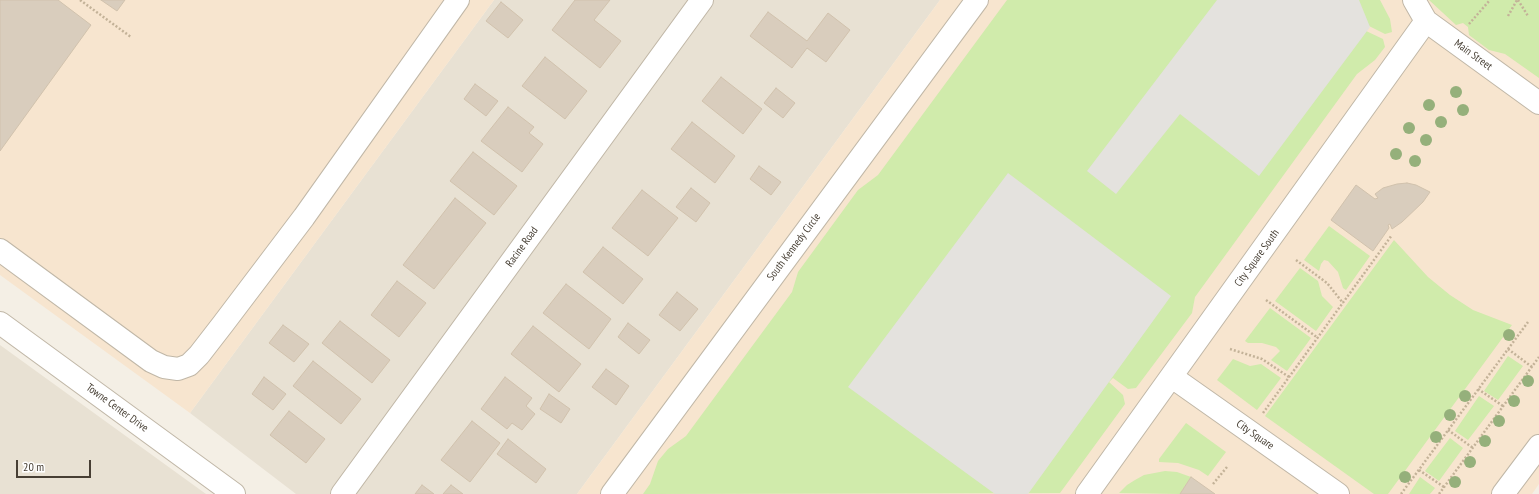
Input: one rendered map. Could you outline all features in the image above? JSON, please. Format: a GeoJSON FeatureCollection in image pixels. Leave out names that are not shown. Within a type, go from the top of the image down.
{"type":"FeatureCollection","features":[{"type":"Feature","properties":{"kind":"street"},"geometry":{"type":"LineString","coordinates":[[0,250],[151,361],[164,367],[178,369],[189,365],[199,355],[223,324],[304,216],[458,0]]}},
{"type":"Feature","properties":{"kind":"street","name":"Racine Road"},"geometry":{"type":"LineString","coordinates":[[342,494],[702,0]]}},
{"type":"Feature","properties":{"kind":"street","name":"South Kennedy Circle"},"geometry":{"type":"LineString","coordinates":[[612,494],[977,0]]}},
{"type":"Feature","properties":{"kind":"street","name":"Main Street"},"geometry":{"type":"LineString","coordinates":[[1414,0],[1426,21],[1539,103]]}},
{"type":"Feature","properties":{"kind":"street","name":"City Square South"},"geometry":{"type":"LineString","coordinates":[[1087,494],[1426,21]]}},
{"type":"Feature","properties":{"kind":"street","name":"Towne Center Drive"},"geometry":{"type":"LineString","coordinates":[[0,323],[234,494]]}},
{"type":"Feature","properties":{"kind":"street","name":"City Square"},"geometry":{"type":"LineString","coordinates":[[1172,377],[1338,494]]}},
{"type":"Feature","properties":{"kind":"street"},"geometry":{"type":"LineString","coordinates":[[1504,494],[1539,446]]}},
{"type":"Feature","properties":{"kind":"path"},"geometry":{"type":"LineString","coordinates":[[80,0],[131,37]]}},
{"type":"Feature","properties":{"kind":"path"},"geometry":{"type":"LineString","coordinates":[[1466,28],[1490,0]]}},
{"type":"Feature","properties":{"kind":"path"},"geometry":{"type":"LineString","coordinates":[[1508,16],[1517,0],[1528,16]]}},
{"type":"Feature","properties":{"kind":"path"},"geometry":{"type":"LineString","coordinates":[[1260,418],[1288,377],[1392,236]]}},
{"type":"Feature","properties":{"kind":"path"},"geometry":{"type":"LineString","coordinates":[[1296,260],[1327,283],[1343,303]]}},
{"type":"Feature","properties":{"kind":"path"},"geometry":{"type":"LineString","coordinates":[[1266,300],[1318,338]]}},
{"type":"Feature","properties":{"kind":"path"},"geometry":{"type":"LineString","coordinates":[[1401,494],[1528,322]]}},
{"type":"Feature","properties":{"kind":"path"},"geometry":{"type":"LineString","coordinates":[[1508,349],[1532,367]]}},
{"type":"Feature","properties":{"kind":"path"},"geometry":{"type":"LineString","coordinates":[[1230,350],[1262,359],[1288,377]]}},
{"type":"Feature","properties":{"kind":"path"},"geometry":{"type":"LineString","coordinates":[[1439,494],[1539,357]]}},
{"type":"Feature","properties":{"kind":"path"},"geometry":{"type":"LineString","coordinates":[[1478,389],[1503,406]]}},
{"type":"Feature","properties":{"kind":"path"},"geometry":{"type":"LineString","coordinates":[[1448,430],[1473,448]]}},
{"type":"Feature","properties":{"kind":"path"},"geometry":{"type":"LineString","coordinates":[[1213,484],[1227,467]]}},
{"type":"Feature","properties":{"kind":"path"},"geometry":{"type":"LineString","coordinates":[[1419,470],[1444,487]]}},
{"type":"Feature","properties":{"kind":"shaded area"},"geometry":{"type":"Polygon","coordinates":[[[0,0],[494,0],[190,413],[0,275],[0,0]]]}},
{"type":"Feature","properties":{"kind":"shaded area"},"geometry":{"type":"Polygon","coordinates":[[[494,0],[940,0],[577,494],[296,494],[190,413],[494,0]]]}},
{"type":"Feature","properties":{"kind":"shaded area"},"geometry":{"type":"Polygon","coordinates":[[[940,0],[1539,0],[1539,484],[1532,494],[577,494],[940,0]]]}},
{"type":"Feature","properties":{"kind":"shaded area"},"geometry":{"type":"Polygon","coordinates":[[[1217,0],[1359,0],[1370,27],[1259,176],[1180,114],[1116,194],[1087,171],[1217,0]]]}},
{"type":"Feature","properties":{"kind":"shaded area"},"geometry":{"type":"Polygon","coordinates":[[[1008,173],[1171,296],[1028,494],[995,494],[848,387],[1008,173]]]}},
{"type":"Feature","properties":{"kind":"shaded area"},"geometry":{"type":"Polygon","coordinates":[[[0,345],[206,494],[0,494],[0,345]]]}},
{"type":"Feature","properties":{"kind":"green space"},"geometry":{"type":"Polygon","coordinates":[[[1007,0],[1380,0],[1390,19],[1392,32],[1385,34],[1367,25],[1364,30],[1383,39],[1385,47],[1375,60],[1357,74],[1195,297],[1192,313],[1136,388],[1128,389],[1113,378],[1109,382],[1123,395],[1125,404],[1060,493],[643,494],[650,484],[658,461],[668,449],[686,436],[792,292],[798,272],[858,190],[878,175],[1007,0]]]}},
{"type":"Feature","properties":{"kind":"green space"},"geometry":{"type":"Polygon","coordinates":[[[1429,0],[1539,0],[1539,78],[1505,54],[1489,50],[1469,35],[1468,27],[1463,23],[1456,25],[1429,0]]]}},
{"type":"Feature","properties":{"kind":"green space"},"geometry":{"type":"Polygon","coordinates":[[[1329,226],[1370,256],[1346,290],[1343,288],[1338,272],[1328,261],[1324,260],[1319,271],[1304,260],[1329,226]]]}},
{"type":"Feature","properties":{"kind":"green space"},"geometry":{"type":"Polygon","coordinates":[[[1394,240],[1428,277],[1450,295],[1473,310],[1512,325],[1388,494],[1374,494],[1265,416],[1394,240]]]}},
{"type":"Feature","properties":{"kind":"green space"},"geometry":{"type":"Polygon","coordinates":[[[1300,268],[1318,281],[1322,296],[1333,307],[1316,331],[1275,301],[1300,268]]]}},
{"type":"Feature","properties":{"kind":"green space"},"geometry":{"type":"Polygon","coordinates":[[[1270,308],[1311,338],[1287,371],[1271,360],[1280,351],[1276,347],[1262,343],[1248,343],[1245,341],[1270,308]]]}},
{"type":"Feature","properties":{"kind":"green space"},"geometry":{"type":"Polygon","coordinates":[[[1508,356],[1523,366],[1498,400],[1484,391],[1508,356]]]}},
{"type":"Feature","properties":{"kind":"green space"},"geometry":{"type":"Polygon","coordinates":[[[1233,359],[1250,366],[1261,364],[1281,378],[1257,410],[1217,380],[1233,359]]]}},
{"type":"Feature","properties":{"kind":"green space"},"geometry":{"type":"Polygon","coordinates":[[[1479,396],[1494,406],[1468,440],[1455,431],[1479,396]]]}},
{"type":"Feature","properties":{"kind":"green space"},"geometry":{"type":"Polygon","coordinates":[[[1186,423],[1226,452],[1208,476],[1199,470],[1178,463],[1159,462],[1159,459],[1186,423]]]}},
{"type":"Feature","properties":{"kind":"green space"},"geometry":{"type":"Polygon","coordinates":[[[1450,438],[1463,448],[1439,481],[1425,471],[1450,438]]]}},
{"type":"Feature","properties":{"kind":"green space"},"geometry":{"type":"Polygon","coordinates":[[[1165,471],[1177,472],[1191,477],[1180,494],[1119,493],[1127,485],[1144,475],[1165,471]]]}},
{"type":"Feature","properties":{"kind":"green space"},"geometry":{"type":"Polygon","coordinates":[[[1420,477],[1435,488],[1430,494],[1409,494],[1420,477]]]}},
{"type":"Feature","properties":{"kind":"building"},"geometry":{"type":"Polygon","coordinates":[[[0,0],[58,0],[91,25],[0,151],[0,0]]]}},
{"type":"Feature","properties":{"kind":"building"},"geometry":{"type":"Polygon","coordinates":[[[101,0],[125,0],[117,11],[101,0]]]}},
{"type":"Feature","properties":{"kind":"building"},"geometry":{"type":"Polygon","coordinates":[[[575,0],[610,0],[594,20],[621,41],[600,68],[552,30],[575,0]]]}},
{"type":"Feature","properties":{"kind":"building"},"geometry":{"type":"Polygon","coordinates":[[[501,2],[523,20],[508,38],[486,21],[501,2]]]}},
{"type":"Feature","properties":{"kind":"building"},"geometry":{"type":"Polygon","coordinates":[[[768,12],[807,41],[828,13],[850,30],[826,62],[807,48],[792,68],[750,36],[768,12]]]}},
{"type":"Feature","properties":{"kind":"building"},"geometry":{"type":"Polygon","coordinates":[[[545,57],[587,91],[565,119],[522,86],[545,57]]]}},
{"type":"Feature","properties":{"kind":"building"},"geometry":{"type":"Polygon","coordinates":[[[721,77],[762,109],[743,134],[702,101],[721,77]]]}},
{"type":"Feature","properties":{"kind":"building"},"geometry":{"type":"Polygon","coordinates":[[[475,84],[498,101],[486,116],[464,99],[475,84]]]}},
{"type":"Feature","properties":{"kind":"building"},"geometry":{"type":"Polygon","coordinates":[[[776,88],[795,103],[783,118],[764,103],[776,88]]]}},
{"type":"Feature","properties":{"kind":"building"},"geometry":{"type":"Polygon","coordinates":[[[508,107],[534,127],[529,133],[543,144],[522,172],[481,141],[508,107]]]}},
{"type":"Feature","properties":{"kind":"building"},"geometry":{"type":"Polygon","coordinates":[[[692,122],[735,156],[715,183],[671,149],[692,122]]]}},
{"type":"Feature","properties":{"kind":"building"},"geometry":{"type":"Polygon","coordinates":[[[473,152],[517,186],[494,215],[450,181],[473,152]]]}},
{"type":"Feature","properties":{"kind":"building"},"geometry":{"type":"Polygon","coordinates":[[[759,166],[781,182],[771,195],[750,179],[759,166]]]}},
{"type":"Feature","properties":{"kind":"building"},"geometry":{"type":"Polygon","coordinates":[[[1407,183],[1416,185],[1430,192],[1423,202],[1402,222],[1392,229],[1390,224],[1388,225],[1389,228],[1373,251],[1331,220],[1356,185],[1375,199],[1378,198],[1375,194],[1383,188],[1407,183]]]}},
{"type":"Feature","properties":{"kind":"building"},"geometry":{"type":"Polygon","coordinates":[[[691,188],[710,203],[696,222],[676,207],[691,188]]]}},
{"type":"Feature","properties":{"kind":"building"},"geometry":{"type":"Polygon","coordinates":[[[642,190],[678,218],[648,256],[612,228],[642,190]]]}},
{"type":"Feature","properties":{"kind":"building"},"geometry":{"type":"Polygon","coordinates":[[[455,198],[486,223],[434,289],[403,265],[455,198]]]}},
{"type":"Feature","properties":{"kind":"building"},"geometry":{"type":"Polygon","coordinates":[[[603,247],[643,279],[623,304],[583,272],[603,247]]]}},
{"type":"Feature","properties":{"kind":"building"},"geometry":{"type":"Polygon","coordinates":[[[397,281],[426,303],[399,337],[371,315],[397,281]]]}},
{"type":"Feature","properties":{"kind":"building"},"geometry":{"type":"Polygon","coordinates":[[[566,284],[611,319],[589,349],[543,313],[566,284]]]}},
{"type":"Feature","properties":{"kind":"building"},"geometry":{"type":"Polygon","coordinates":[[[677,292],[698,309],[680,331],[659,315],[677,292]]]}},
{"type":"Feature","properties":{"kind":"building"},"geometry":{"type":"Polygon","coordinates":[[[340,321],[390,360],[372,383],[322,343],[340,321]]]}},
{"type":"Feature","properties":{"kind":"building"},"geometry":{"type":"Polygon","coordinates":[[[628,323],[650,340],[639,354],[618,337],[628,323]]]}},
{"type":"Feature","properties":{"kind":"building"},"geometry":{"type":"Polygon","coordinates":[[[283,325],[309,344],[294,362],[269,343],[283,325]]]}},
{"type":"Feature","properties":{"kind":"building"},"geometry":{"type":"Polygon","coordinates":[[[533,326],[581,364],[559,392],[511,354],[533,326]]]}},
{"type":"Feature","properties":{"kind":"building"},"geometry":{"type":"Polygon","coordinates":[[[313,361],[361,399],[341,424],[293,386],[313,361]]]}},
{"type":"Feature","properties":{"kind":"building"},"geometry":{"type":"Polygon","coordinates":[[[606,369],[629,386],[616,405],[592,387],[606,369]]]}},
{"type":"Feature","properties":{"kind":"building"},"geometry":{"type":"Polygon","coordinates":[[[264,377],[286,394],[273,410],[252,394],[264,377]]]}},
{"type":"Feature","properties":{"kind":"building"},"geometry":{"type":"Polygon","coordinates":[[[505,377],[532,398],[526,406],[535,414],[522,430],[512,423],[507,429],[481,409],[505,377]]]}},
{"type":"Feature","properties":{"kind":"building"},"geometry":{"type":"Polygon","coordinates":[[[549,394],[570,409],[561,423],[540,409],[549,394]]]}},
{"type":"Feature","properties":{"kind":"building"},"geometry":{"type":"Polygon","coordinates":[[[289,411],[325,439],[306,463],[270,435],[289,411]]]}},
{"type":"Feature","properties":{"kind":"building"},"geometry":{"type":"Polygon","coordinates":[[[472,421],[500,443],[470,482],[441,460],[472,421]]]}},
{"type":"Feature","properties":{"kind":"building"},"geometry":{"type":"Polygon","coordinates":[[[508,439],[546,469],[536,483],[497,454],[508,439]]]}},
{"type":"Feature","properties":{"kind":"building"},"geometry":{"type":"Polygon","coordinates":[[[1191,477],[1215,494],[1180,494],[1191,477]]]}},
{"type":"Feature","properties":{"kind":"building"},"geometry":{"type":"Polygon","coordinates":[[[422,485],[434,494],[415,494],[422,485]]]}},
{"type":"Feature","properties":{"kind":"building"},"geometry":{"type":"Polygon","coordinates":[[[451,485],[463,494],[443,494],[451,485]]]}}]}
